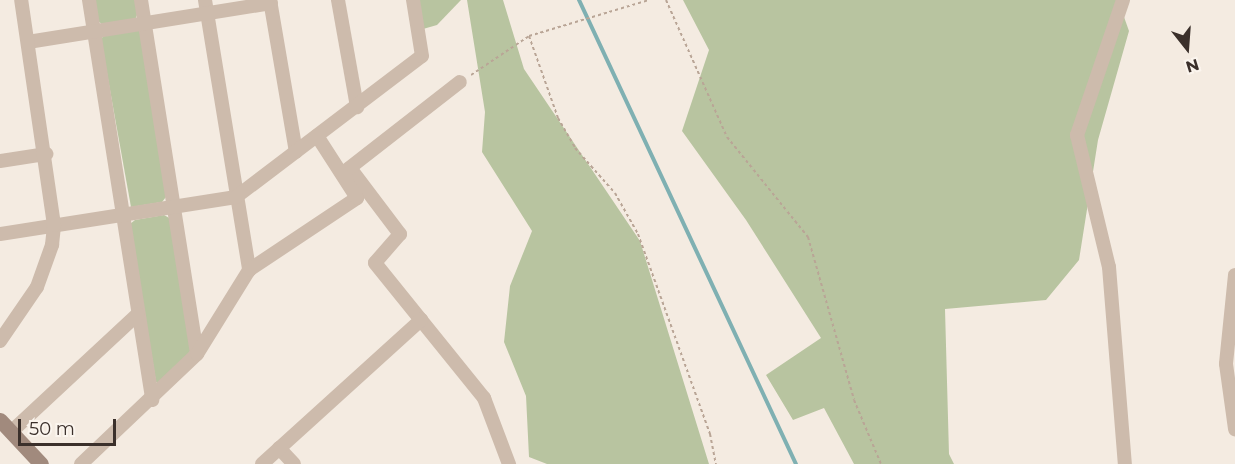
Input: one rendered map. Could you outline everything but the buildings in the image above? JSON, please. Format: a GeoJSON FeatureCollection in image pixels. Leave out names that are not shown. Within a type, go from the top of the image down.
{"type":"FeatureCollection","features":[{"type":"Feature","properties":{"kind":"street"},"geometry":{"type":"LineString","coordinates":[[0,341],[37,287],[52,245],[54,225],[46,154],[21,0]]}},
{"type":"Feature","properties":{"kind":"street"},"geometry":{"type":"LineString","coordinates":[[89,0],[125,215],[152,400]]}},
{"type":"Feature","properties":{"kind":"street"},"geometry":{"type":"LineString","coordinates":[[141,0],[197,354]]}},
{"type":"Feature","properties":{"kind":"street"},"geometry":{"type":"LineString","coordinates":[[338,0],[357,107]]}},
{"type":"Feature","properties":{"kind":"street"},"geometry":{"type":"LineString","coordinates":[[0,234],[236,197],[422,56],[413,0]]}},
{"type":"Feature","properties":{"kind":"street"},"geometry":{"type":"LineString","coordinates":[[1123,0],[1077,135],[1109,267],[1125,464]]}},
{"type":"Feature","properties":{"kind":"street"},"geometry":{"type":"LineString","coordinates":[[28,42],[145,24],[206,6],[271,2],[296,152]]}},
{"type":"Feature","properties":{"kind":"street"},"geometry":{"type":"LineString","coordinates":[[206,6],[249,270]]}},
{"type":"Feature","properties":{"kind":"street"},"geometry":{"type":"LineString","coordinates":[[346,171],[460,82]]}},
{"type":"Feature","properties":{"kind":"street"},"geometry":{"type":"LineString","coordinates":[[317,136],[400,234],[375,263],[484,398],[509,464]]}},
{"type":"Feature","properties":{"kind":"street"},"geometry":{"type":"LineString","coordinates":[[0,161],[46,154]]}},
{"type":"Feature","properties":{"kind":"street"},"geometry":{"type":"LineString","coordinates":[[81,464],[152,400],[197,354],[249,270],[357,198],[346,171]]}},
{"type":"Feature","properties":{"kind":"street"},"geometry":{"type":"LineString","coordinates":[[1235,275],[1231,364],[1235,429]]}},
{"type":"Feature","properties":{"kind":"street"},"geometry":{"type":"LineString","coordinates":[[41,464],[5,426],[138,314]]}},
{"type":"Feature","properties":{"kind":"street"},"geometry":{"type":"LineString","coordinates":[[262,464],[421,320]]}},
{"type":"Feature","properties":{"kind":"street"},"geometry":{"type":"LineString","coordinates":[[279,448],[294,464]]}},
{"type":"Feature","properties":{"kind":"path"},"geometry":{"type":"LineString","coordinates":[[460,82],[529,36],[649,0]]}},
{"type":"Feature","properties":{"kind":"path"},"geometry":{"type":"LineString","coordinates":[[666,0],[727,137],[808,237],[854,400],[881,464]]}},
{"type":"Feature","properties":{"kind":"path"},"geometry":{"type":"LineString","coordinates":[[529,36],[558,118],[575,148],[615,193],[638,234],[710,434],[716,464]]}},
{"type":"Feature","properties":{"kind":"green space"},"geometry":{"type":"Polygon","coordinates":[[[95,0],[135,0],[137,15],[135,20],[103,25],[98,21],[95,0]]]}},
{"type":"Feature","properties":{"kind":"green space"},"geometry":{"type":"Polygon","coordinates":[[[418,0],[461,0],[437,25],[423,29],[418,0]]]}},
{"type":"Feature","properties":{"kind":"green space"},"geometry":{"type":"Polygon","coordinates":[[[467,0],[503,0],[524,69],[640,241],[709,464],[547,464],[529,457],[526,396],[504,342],[510,286],[532,231],[482,152],[485,112],[467,0]]]}},
{"type":"Feature","properties":{"kind":"green space"},"geometry":{"type":"Polygon","coordinates":[[[683,0],[1118,0],[1129,31],[1098,140],[1079,260],[1046,300],[945,309],[949,454],[954,464],[854,464],[824,408],[793,420],[766,375],[821,338],[746,220],[682,131],[709,50],[683,0]]]}},
{"type":"Feature","properties":{"kind":"green space"},"geometry":{"type":"Polygon","coordinates":[[[135,28],[141,32],[166,197],[162,202],[131,207],[101,40],[104,34],[135,28]]]}},
{"type":"Feature","properties":{"kind":"green space"},"geometry":{"type":"Polygon","coordinates":[[[164,215],[171,219],[192,349],[162,386],[156,382],[130,224],[135,220],[164,215]]]}},
{"type":"Feature","properties":{"kind":"waterway"},"geometry":{"type":"LineString","coordinates":[[579,0],[796,464]]}}]}
